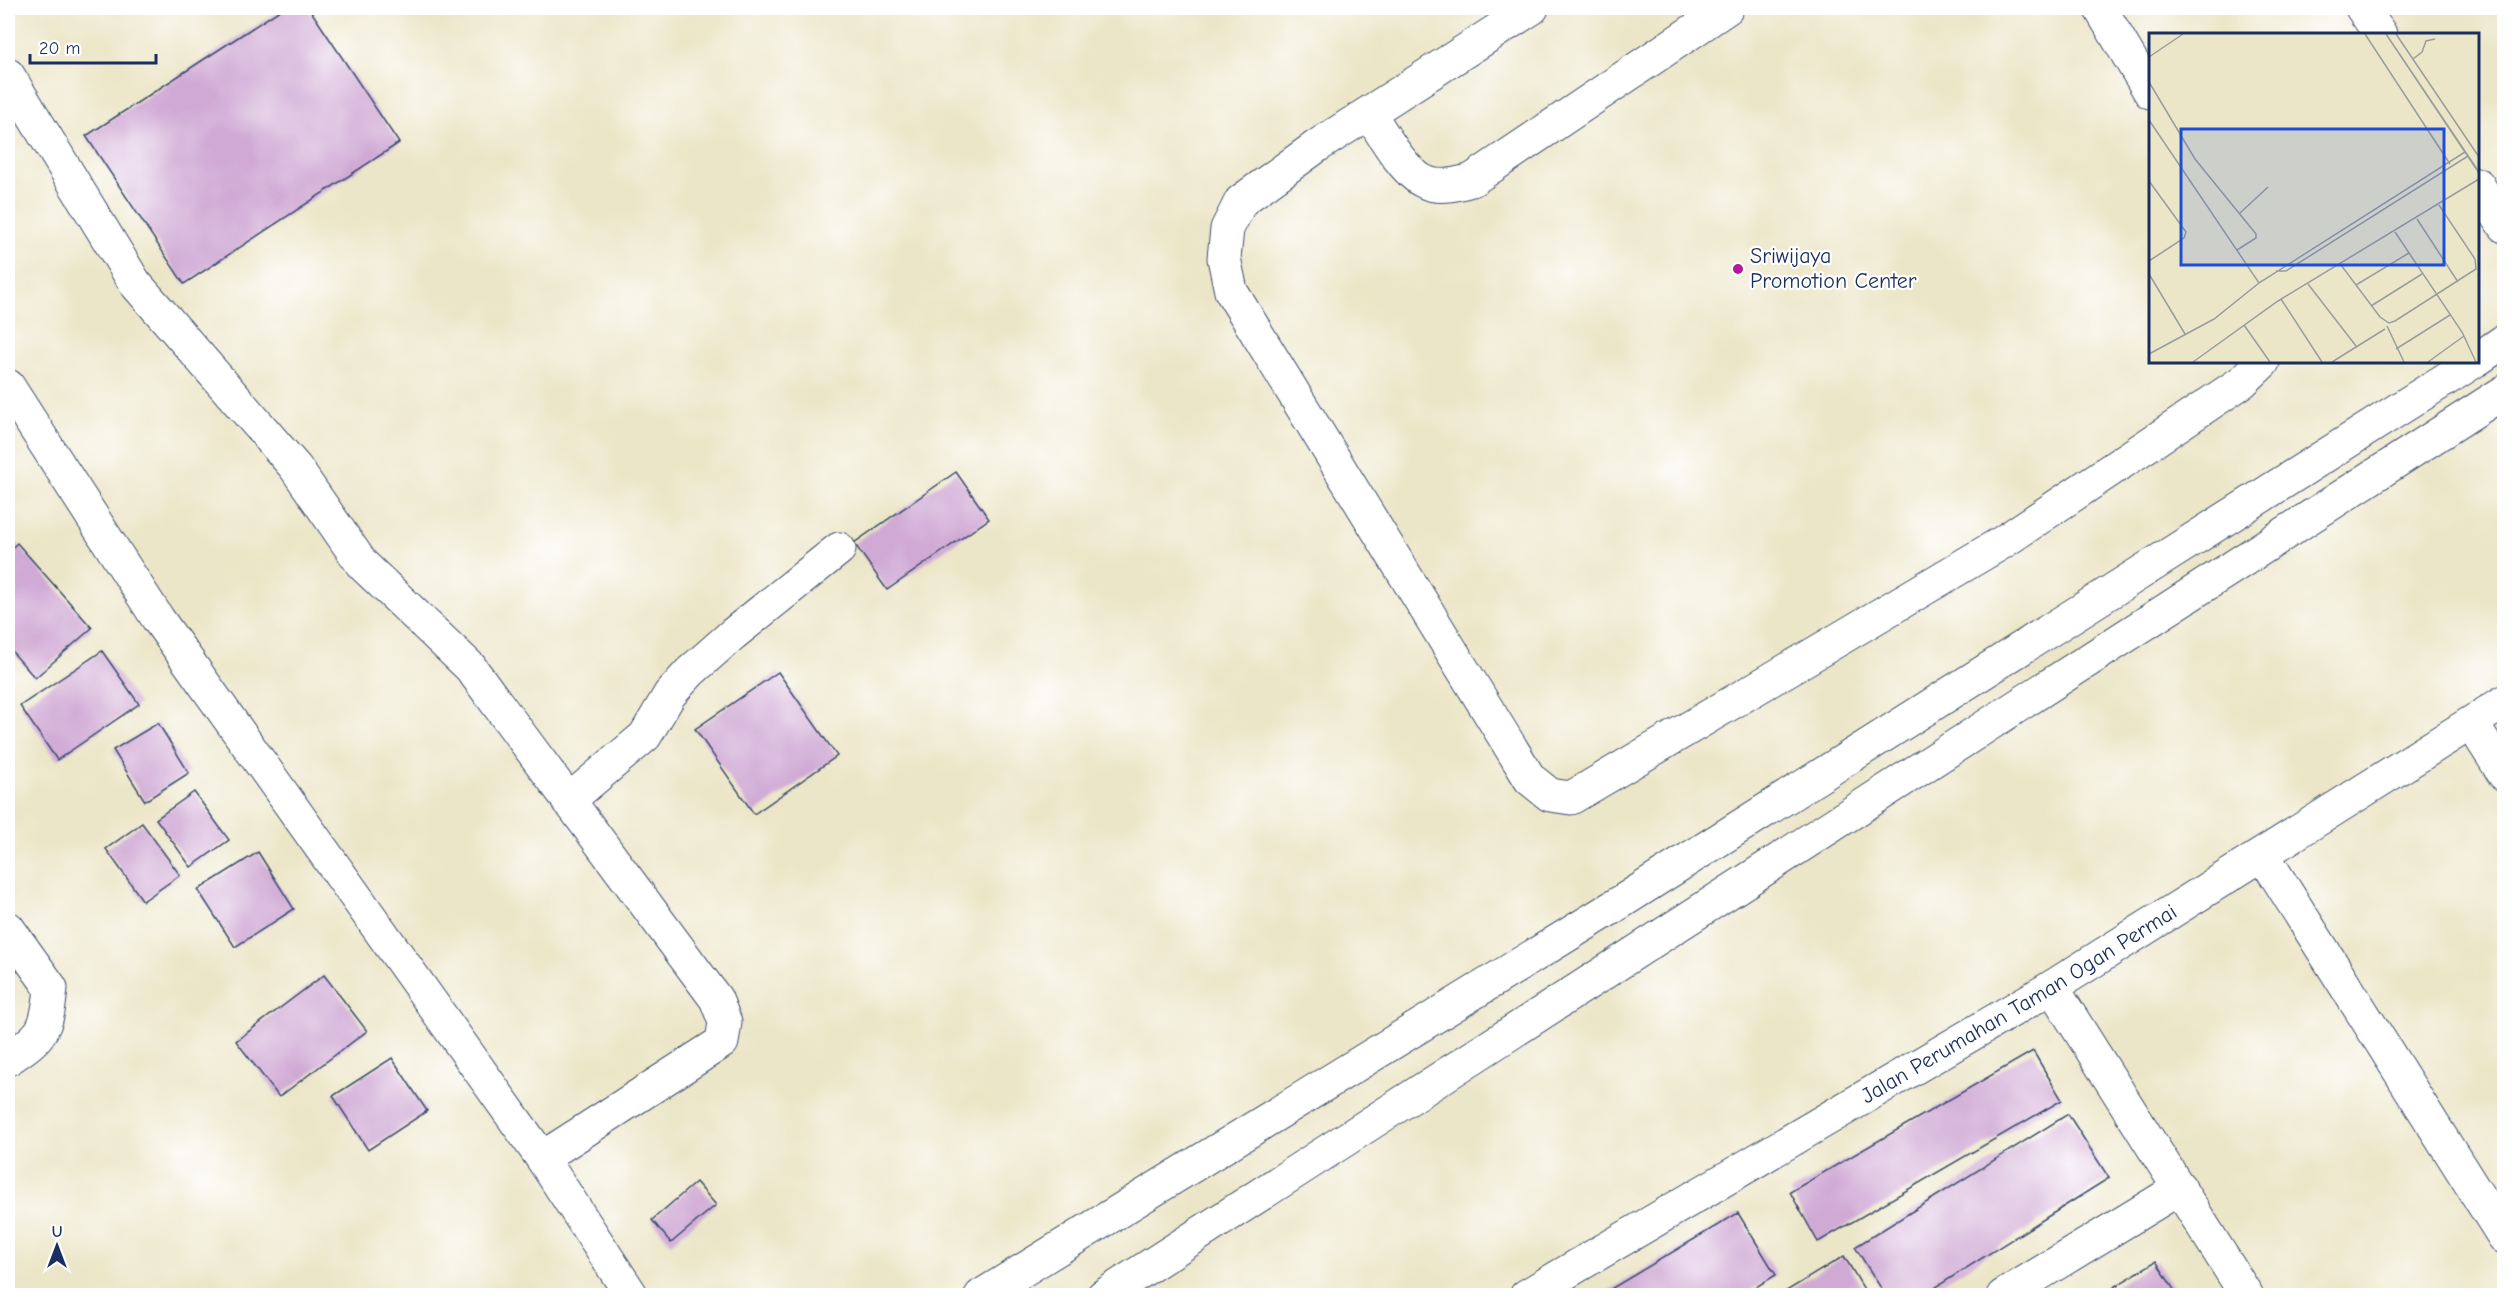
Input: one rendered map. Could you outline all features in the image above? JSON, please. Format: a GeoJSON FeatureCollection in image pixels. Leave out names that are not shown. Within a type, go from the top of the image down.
{"type":"FeatureCollection","features":[{"type":"Feature","properties":{"kind":"street"},"geometry":{"type":"LineString","coordinates":[[1532,8],[1317,146],[1241,201],[1227,229],[1224,258],[1231,291],[1530,779],[1550,795],[1571,798],[1993,548],[2242,382],[2262,363]]}},
{"type":"Feature","properties":{"kind":"street"},"geometry":{"type":"LineString","coordinates":[[1369,113],[1410,171],[1426,183],[1455,185],[1472,180],[1727,8]]}},
{"type":"Feature","properties":{"kind":"street"},"geometry":{"type":"LineString","coordinates":[[2100,8],[2149,89]]}},
{"type":"Feature","properties":{"kind":"street"},"geometry":{"type":"LineString","coordinates":[[2362,8],[2379,33]]}},
{"type":"Feature","properties":{"kind":"street"},"geometry":{"type":"LineString","coordinates":[[8,75],[135,283],[295,467],[362,564],[470,668],[716,999],[725,1022],[722,1042],[543,1158]]}},
{"type":"Feature","properties":{"kind":"street"},"geometry":{"type":"LineString","coordinates":[[2479,187],[2505,226]]}},
{"type":"Feature","properties":{"kind":"street"},"geometry":{"type":"LineString","coordinates":[[2479,357],[2505,341]]}},
{"type":"Feature","properties":{"kind":"street"},"geometry":{"type":"LineString","coordinates":[[981,1296],[1613,906],[2471,363]]}},
{"type":"Feature","properties":{"kind":"street"},"geometry":{"type":"LineString","coordinates":[[8,386],[158,619],[543,1158],[632,1296]]}},
{"type":"Feature","properties":{"kind":"street"},"geometry":{"type":"LineString","coordinates":[[1103,1296],[2505,392]]}},
{"type":"Feature","properties":{"kind":"street"},"geometry":{"type":"LineString","coordinates":[[568,801],[645,736],[670,694],[690,672],[733,634],[839,549]]}},
{"type":"Feature","properties":{"kind":"street","name":"Jalan Perumahan Taman Ogan Permai"},"geometry":{"type":"LineString","coordinates":[[1527,1295],[2052,987],[2505,702]]}},
{"type":"Feature","properties":{"kind":"street"},"geometry":{"type":"LineString","coordinates":[[2472,724],[2505,774]]}},
{"type":"Feature","properties":{"kind":"street"},"geometry":{"type":"LineString","coordinates":[[2263,855],[2505,1237]]}},
{"type":"Feature","properties":{"kind":"street"},"geometry":{"type":"LineString","coordinates":[[8,928],[51,988],[48,1020],[34,1042],[8,1059]]}},
{"type":"Feature","properties":{"kind":"street"},"geometry":{"type":"LineString","coordinates":[[2052,987],[2247,1296]]}},
{"type":"Feature","properties":{"kind":"street"},"geometry":{"type":"LineString","coordinates":[[2003,1296],[2180,1188]]}},
{"type":"Feature","properties":{"kind":"building"},"geometry":{"type":"Polygon","coordinates":[[[283,8],[309,8],[399,143],[184,284],[86,136],[283,8]]]}},
{"type":"Feature","properties":{"kind":"building"},"geometry":{"type":"Polygon","coordinates":[[[956,472],[989,519],[887,590],[854,543],[956,472]]]}},
{"type":"Feature","properties":{"kind":"building"},"geometry":{"type":"Polygon","coordinates":[[[17,543],[92,628],[35,678],[8,647],[8,552],[17,543]]]}},
{"type":"Feature","properties":{"kind":"building"},"geometry":{"type":"Polygon","coordinates":[[[102,651],[139,704],[57,760],[20,706],[102,651]]]}},
{"type":"Feature","properties":{"kind":"building"},"geometry":{"type":"Polygon","coordinates":[[[778,672],[837,756],[754,814],[695,729],[778,672]]]}},
{"type":"Feature","properties":{"kind":"building"},"geometry":{"type":"Polygon","coordinates":[[[158,723],[189,773],[145,801],[113,750],[158,723]]]}},
{"type":"Feature","properties":{"kind":"building"},"geometry":{"type":"Polygon","coordinates":[[[194,792],[229,840],[191,867],[156,819],[194,792]]]}},
{"type":"Feature","properties":{"kind":"building"},"geometry":{"type":"Polygon","coordinates":[[[142,823],[180,875],[143,901],[106,849],[142,823]]]}},
{"type":"Feature","properties":{"kind":"building"},"geometry":{"type":"Polygon","coordinates":[[[258,852],[294,909],[235,947],[198,890],[258,852]]]}},
{"type":"Feature","properties":{"kind":"building"},"geometry":{"type":"Polygon","coordinates":[[[324,975],[367,1031],[279,1097],[236,1041],[324,975]]]}},
{"type":"Feature","properties":{"kind":"building"},"geometry":{"type":"Polygon","coordinates":[[[2033,1051],[2062,1100],[1818,1242],[1790,1192],[2033,1051]]]}},
{"type":"Feature","properties":{"kind":"building"},"geometry":{"type":"Polygon","coordinates":[[[392,1058],[427,1111],[368,1150],[333,1096],[392,1058]]]}},
{"type":"Feature","properties":{"kind":"building"},"geometry":{"type":"Polygon","coordinates":[[[2068,1114],[2109,1178],[1922,1296],[1886,1296],[1855,1247],[2068,1114]]]}},
{"type":"Feature","properties":{"kind":"building"},"geometry":{"type":"Polygon","coordinates":[[[696,1182],[716,1205],[671,1243],[652,1220],[696,1182]]]}},
{"type":"Feature","properties":{"kind":"building"},"geometry":{"type":"Polygon","coordinates":[[[1738,1213],[1776,1275],[1741,1296],[1606,1296],[1604,1293],[1738,1213]]]}},
{"type":"Feature","properties":{"kind":"building"},"geometry":{"type":"Polygon","coordinates":[[[1844,1256],[1868,1296],[1784,1296],[1783,1293],[1844,1256]]]}},
{"type":"Feature","properties":{"kind":"building"},"geometry":{"type":"Polygon","coordinates":[[[2156,1261],[2178,1296],[2100,1296],[2156,1261]]]}},
{"type":"Feature","properties":{"kind":"place","name":"Sriwijaya Promotion Center"},"geometry":{"type":"Point","coordinates":[1738,269]}}]}
